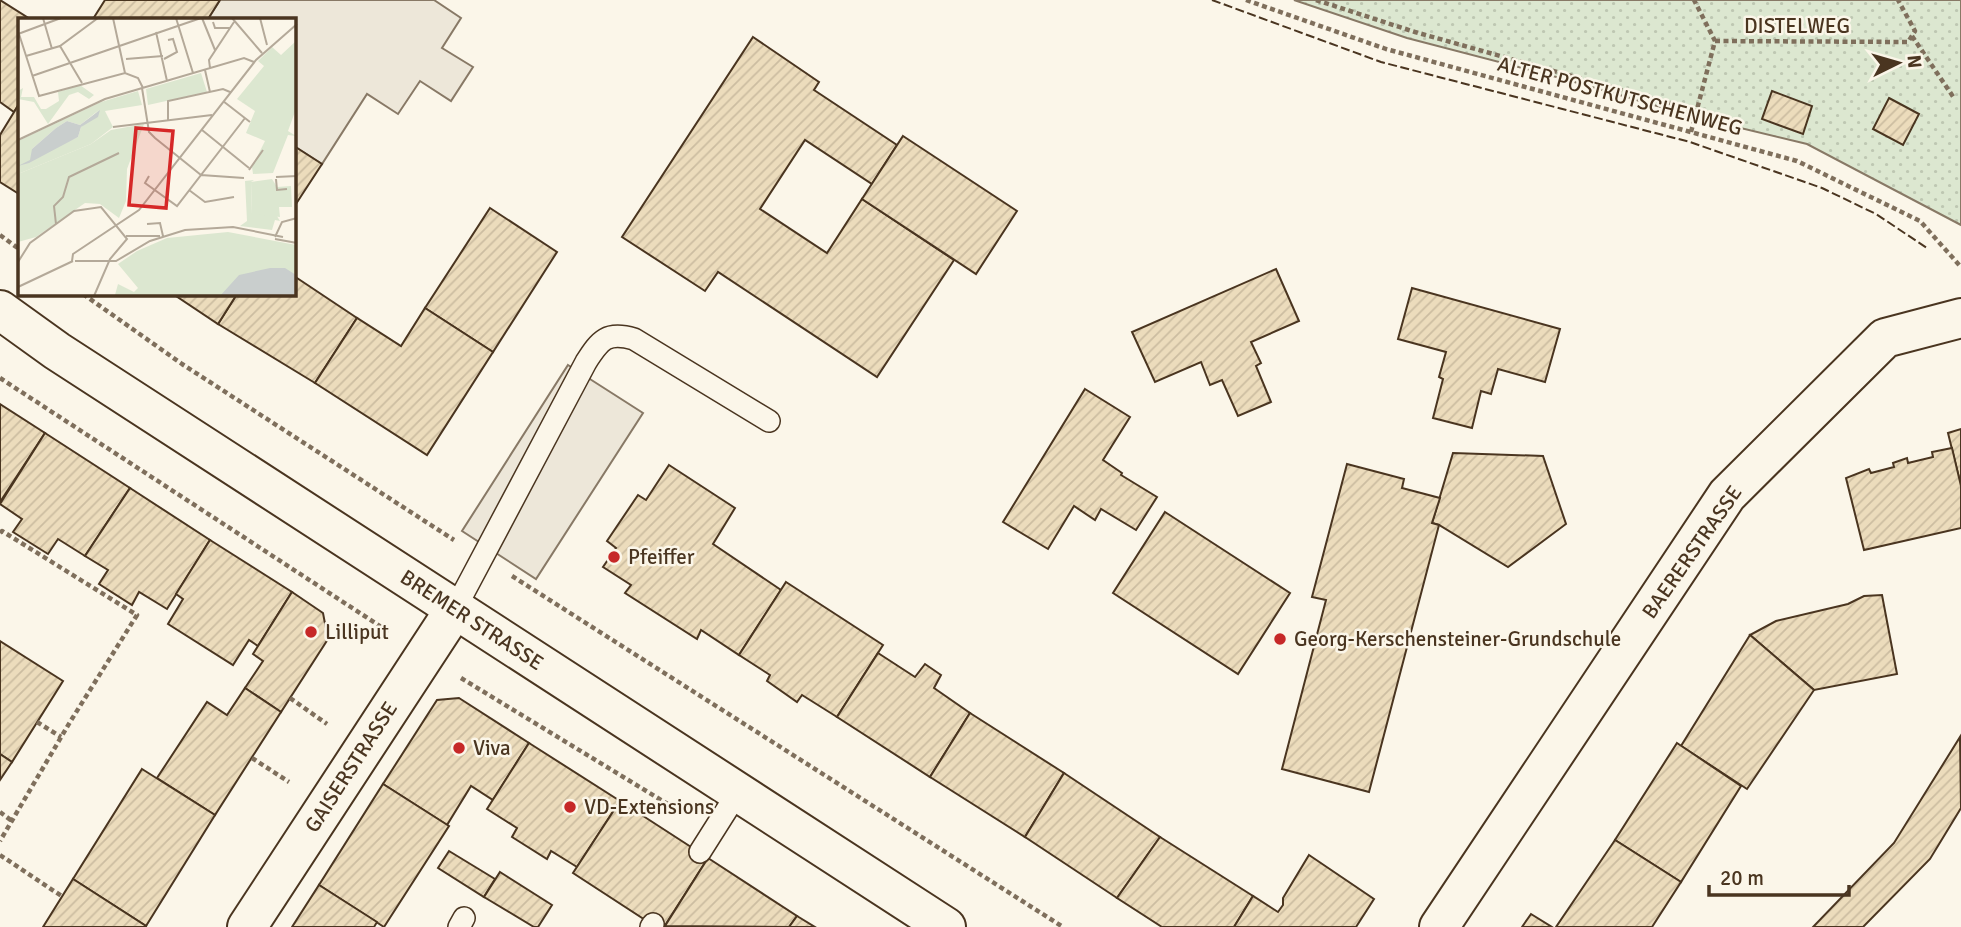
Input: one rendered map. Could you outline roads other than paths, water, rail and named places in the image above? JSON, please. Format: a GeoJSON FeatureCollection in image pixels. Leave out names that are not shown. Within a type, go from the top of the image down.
{"type":"FeatureCollection","features":[{"type":"Feature","properties":{"kind":"street","name":"BREMER STRASSE"},"geometry":{"type":"LineString","coordinates":[[0,310],[57,351],[946,927]]}},
{"type":"Feature","properties":{"kind":"street","name":"BAERERSTRASSE"},"geometry":{"type":"LineString","coordinates":[[1439,927],[1727,495],[1885,338],[1961,318]]}},
{"type":"Feature","properties":{"kind":"street","name":"GAISERSTRASSE"},"geometry":{"type":"LineString","coordinates":[[247,927],[455,609]]}},
{"type":"Feature","properties":{"kind":"lane"},"geometry":{"type":"LineString","coordinates":[[455,609],[586,362],[598,344],[606,338],[614,335],[634,339],[769,421]]}},
{"type":"Feature","properties":{"kind":"lane"},"geometry":{"type":"LineString","coordinates":[[700,852],[738,792]]}},
{"type":"Feature","properties":{"kind":"place","name":"Pfeiffer"},"geometry":{"type":"Point","coordinates":[614,557]}},
{"type":"Feature","properties":{"kind":"place","name":"Lilliput"},"geometry":{"type":"Point","coordinates":[311,632]}},
{"type":"Feature","properties":{"kind":"place","name":"Georg-Kerschensteiner-Grundschule"},"geometry":{"type":"Point","coordinates":[1280,639]}},
{"type":"Feature","properties":{"kind":"place","name":"Viva"},"geometry":{"type":"Point","coordinates":[459,748]}},
{"type":"Feature","properties":{"kind":"place","name":"VD-Extensions"},"geometry":{"type":"Point","coordinates":[570,807]}}]}
